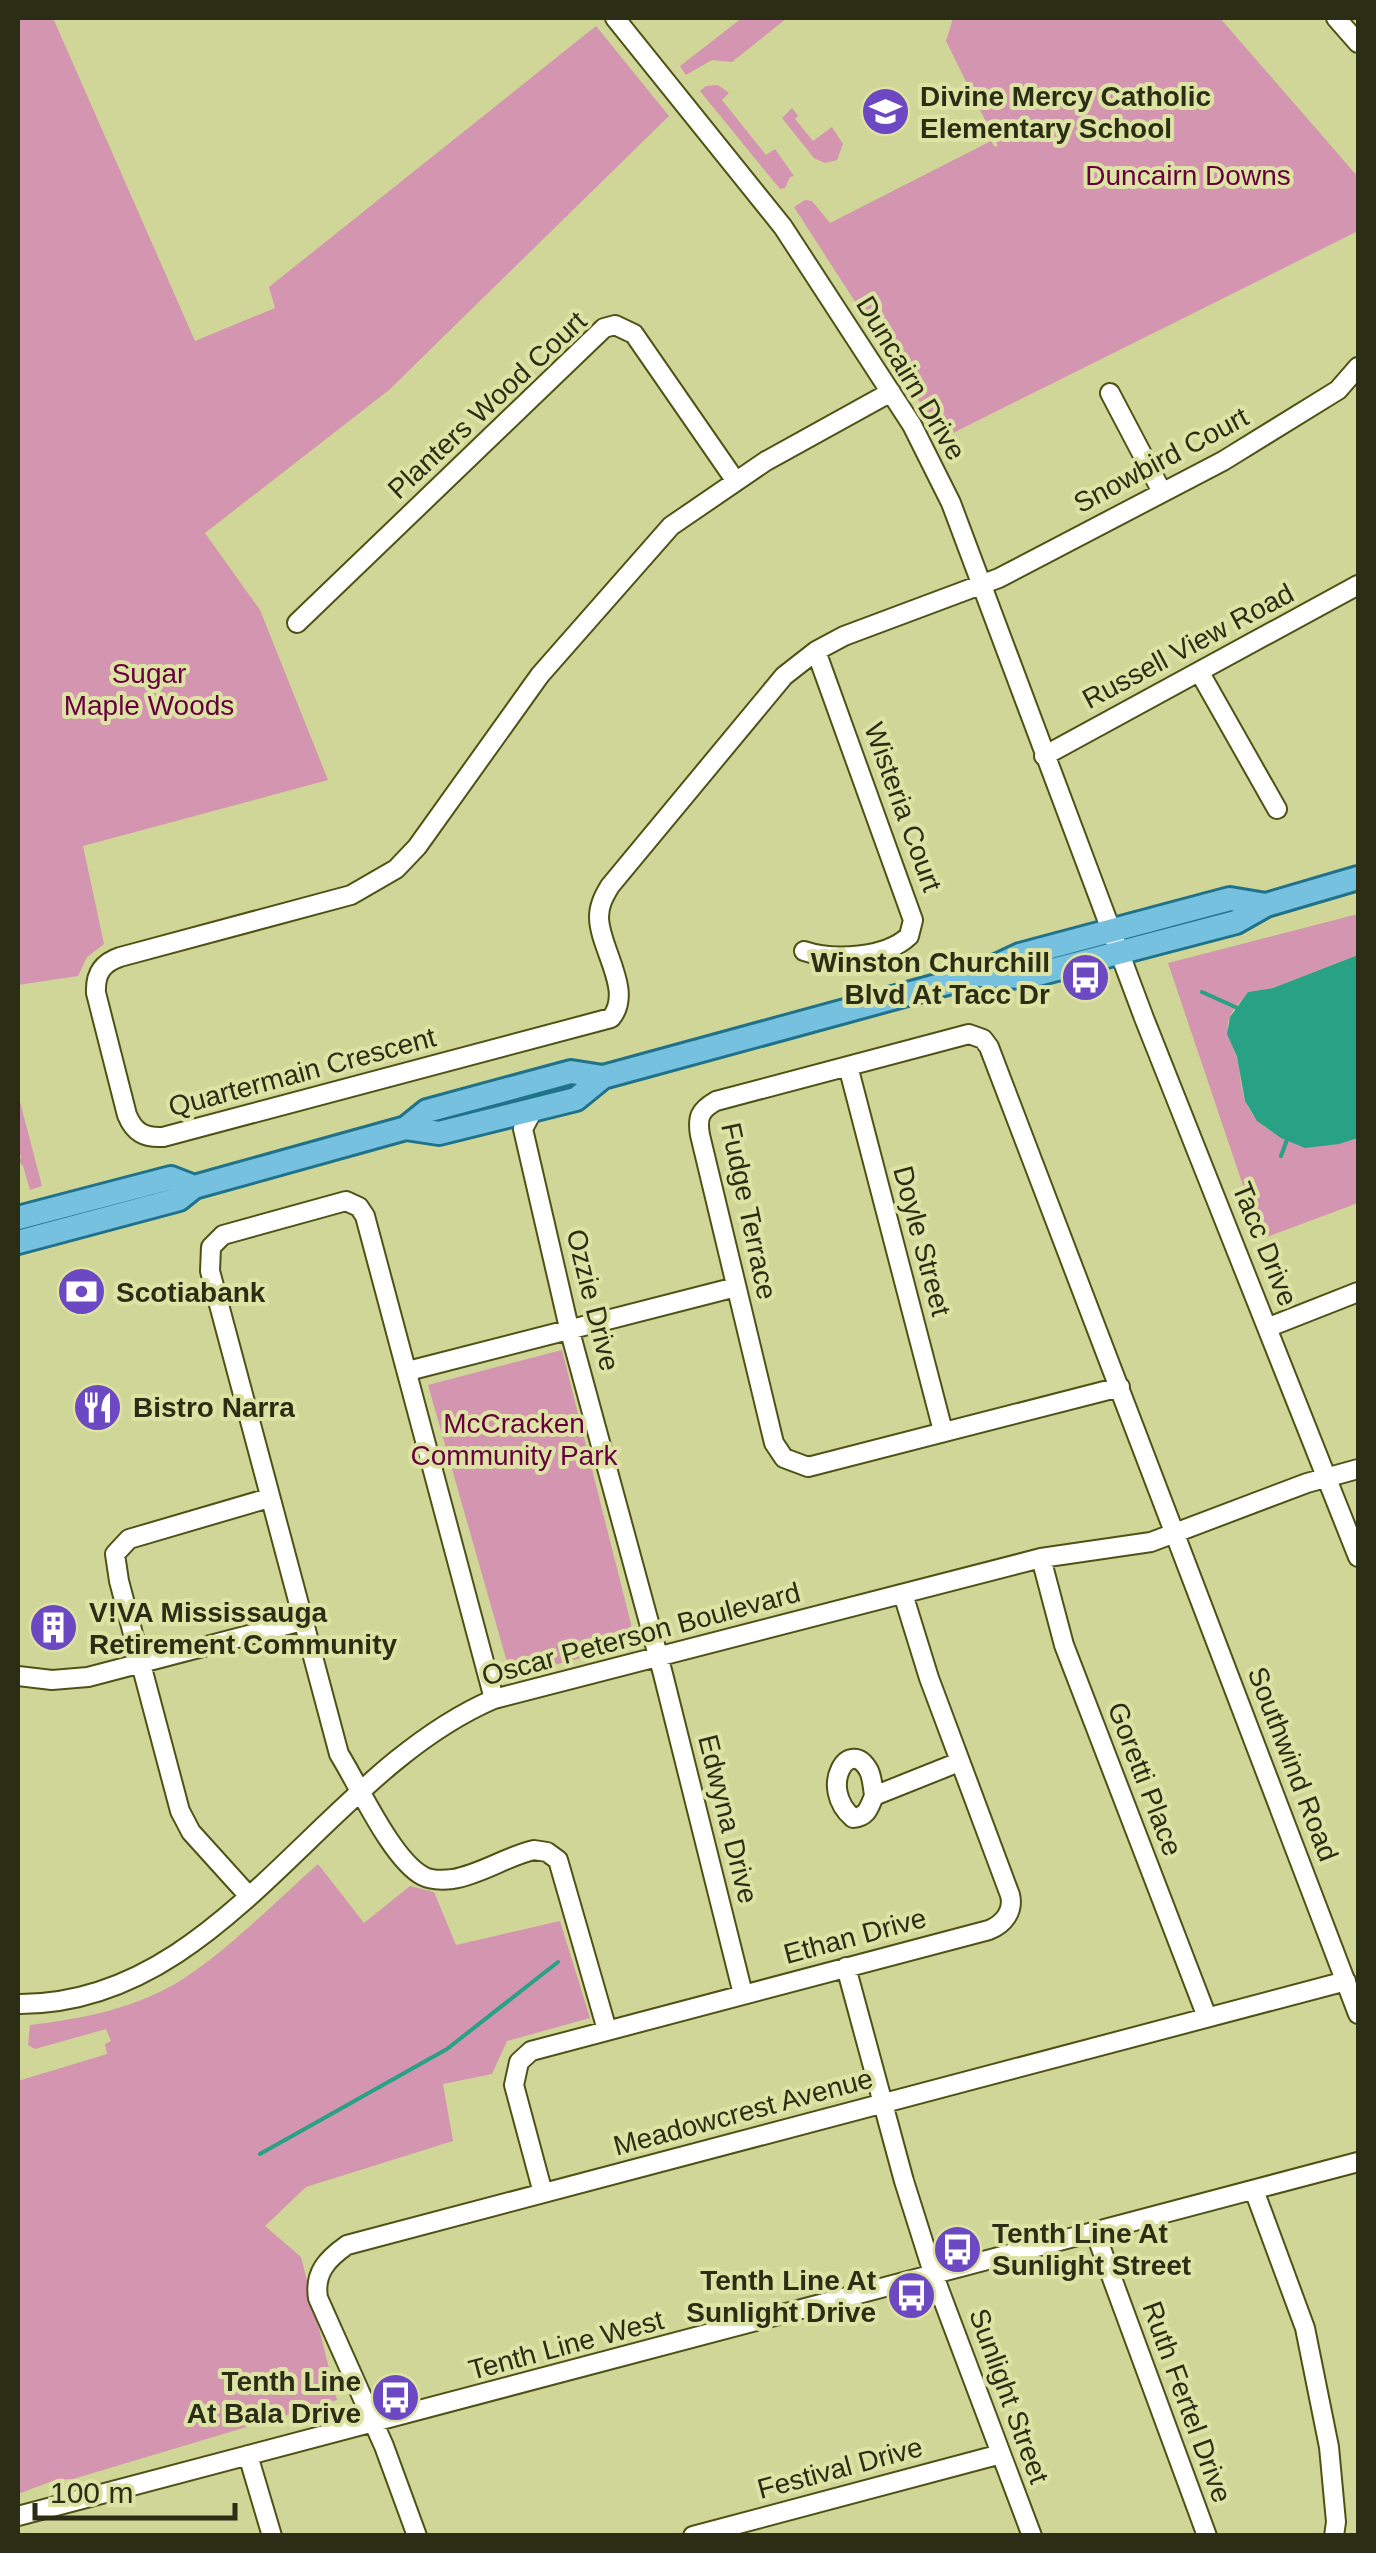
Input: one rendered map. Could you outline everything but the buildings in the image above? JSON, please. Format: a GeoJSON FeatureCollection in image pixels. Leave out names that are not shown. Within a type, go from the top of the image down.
{"type":"FeatureCollection","features":[{"type":"Feature","properties":{"kind":"main road"},"geometry":{"type":"LineString","coordinates":[[406,1128],[439,1133],[498,1118],[528,1119],[576,1099],[603,1077],[977,975],[1026,977],[1115,942],[1236,922],[1266,904],[1358,878]]}},
{"type":"Feature","properties":{"kind":"main road"},"geometry":{"type":"LineString","coordinates":[[18,1242],[179,1199],[194,1187],[406,1128],[427,1111],[571,1072],[603,1077]]}},
{"type":"Feature","properties":{"kind":"main road"},"geometry":{"type":"LineString","coordinates":[[18,1218],[171,1178],[194,1187]]}},
{"type":"Feature","properties":{"kind":"street","name":"Duncairn Drive"},"geometry":{"type":"LineString","coordinates":[[615,18],[774,214],[891,392],[940,477],[1115,942]]}},
{"type":"Feature","properties":{"kind":"street"},"geometry":{"type":"LineString","coordinates":[[1336,18],[1358,42]]}},
{"type":"Feature","properties":{"kind":"street","name":"Planters Wood Court"},"geometry":{"type":"LineString","coordinates":[[298,623],[604,328],[615,325],[634,334],[735,480]]}},
{"type":"Feature","properties":{"kind":"street","name":"Snowbird Court"},"geometry":{"type":"LineString","coordinates":[[980,586],[1224,461],[1338,390],[1358,367]]}},
{"type":"Feature","properties":{"kind":"street","name":"Quartermain Crescent"},"geometry":{"type":"LineString","coordinates":[[891,392],[735,480],[690,510],[655,541],[519,702],[417,847],[373,886],[325,904],[120,957],[103,966],[96,980],[96,993],[131,1123],[144,1136],[163,1137],[611,1018],[618,1010],[618,988],[599,916],[602,901],[610,886],[784,676],[816,651],[844,636],[980,586]]}},
{"type":"Feature","properties":{"kind":"street"},"geometry":{"type":"LineString","coordinates":[[1110,394],[1162,492]]}},
{"type":"Feature","properties":{"kind":"street","name":"Russell View Road"},"geometry":{"type":"LineString","coordinates":[[1044,756],[1358,585]]}},
{"type":"Feature","properties":{"kind":"street","name":"Wisteria Court"},"geometry":{"type":"LineString","coordinates":[[804,951],[833,958],[851,957],[895,945],[909,936],[913,920],[816,651]]}},
{"type":"Feature","properties":{"kind":"street"},"geometry":{"type":"LineString","coordinates":[[1200,673],[1277,809]]}},
{"type":"Feature","properties":{"kind":"street","name":"Tacc Drive"},"geometry":{"type":"LineString","coordinates":[[1115,942],[1358,1557]]}},
{"type":"Feature","properties":{"kind":"street","name":"Fudge Terrace"},"geometry":{"type":"LineString","coordinates":[[1120,1387],[808,1468],[784,1458],[774,1444],[700,1135],[698,1121],[703,1109],[716,1101],[969,1034],[983,1039],[989,1046],[1120,1387],[1174,1535]]}},
{"type":"Feature","properties":{"kind":"street","name":"Doyle Street"},"geometry":{"type":"LineString","coordinates":[[848,1066],[943,1430]]}},
{"type":"Feature","properties":{"kind":"street","name":"Ozzie Drive"},"geometry":{"type":"LineString","coordinates":[[528,1119],[570,1328],[658,1657]]}},
{"type":"Feature","properties":{"kind":"street"},"geometry":{"type":"LineString","coordinates":[[494,1700],[370,1226],[359,1207],[346,1201],[232,1230],[216,1240],[208,1259],[210,1271],[333,1737],[360,1790],[410,1867],[431,1879],[487,1870],[534,1850],[547,1852],[558,1860],[607,2030]]}},
{"type":"Feature","properties":{"kind":"street"},"geometry":{"type":"LineString","coordinates":[[408,1372],[736,1287]]}},
{"type":"Feature","properties":{"kind":"street"},"geometry":{"type":"LineString","coordinates":[[1269,1327],[1358,1292]]}},
{"type":"Feature","properties":{"kind":"street","name":"Oscar Peterson Boulevard"},"geometry":{"type":"LineString","coordinates":[[18,2004],[81,1996],[137,1977],[196,1942],[415,1744],[447,1722],[494,1700],[1042,1558],[1174,1535],[1358,1469]]}},
{"type":"Feature","properties":{"kind":"street"},"geometry":{"type":"LineString","coordinates":[[248,1895],[191,1832],[180,1811],[115,1554],[129,1539],[268,1498]]}},
{"type":"Feature","properties":{"kind":"street","name":"Southwind Road"},"geometry":{"type":"LineString","coordinates":[[1174,1535],[1358,2014]]}},
{"type":"Feature","properties":{"kind":"street","name":"Goretti Place"},"geometry":{"type":"LineString","coordinates":[[1042,1558],[1064,1645],[1207,2018]]}},
{"type":"Feature","properties":{"kind":"street","name":"Ethan Drive"},"geometry":{"type":"LineString","coordinates":[[543,2194],[514,2085],[515,2069],[530,2051],[989,1930],[1000,1924],[1009,1911],[1010,1894],[959,1762],[903,1594]]}},
{"type":"Feature","properties":{"kind":"street"},"geometry":{"type":"LineString","coordinates":[[18,1676],[52,1680],[88,1678],[302,1620]]}},
{"type":"Feature","properties":{"kind":"street","name":"Edwyna Drive"},"geometry":{"type":"LineString","coordinates":[[658,1657],[744,1994]]}},
{"type":"Feature","properties":{"kind":"street"},"geometry":{"type":"LineString","coordinates":[[874,1796],[959,1762]]}},
{"type":"Feature","properties":{"kind":"street","name":"Sunlight Street"},"geometry":{"type":"LineString","coordinates":[[846,1967],[934,2276],[1032,2536]]}},
{"type":"Feature","properties":{"kind":"street","name":"Meadowcrest Avenue"},"geometry":{"type":"LineString","coordinates":[[417,2536],[318,2298],[317,2282],[322,2268],[340,2250],[358,2242],[1346,1981]]}},
{"type":"Feature","properties":{"kind":"street","name":"Tenth Line West"},"geometry":{"type":"LineString","coordinates":[[18,2516],[1358,2162]]}},
{"type":"Feature","properties":{"kind":"street"},"geometry":{"type":"LineString","coordinates":[[1254,2190],[1305,2328],[1329,2447],[1334,2536]]}},
{"type":"Feature","properties":{"kind":"street","name":"Ruth Fertel Drive"},"geometry":{"type":"LineString","coordinates":[[1095,2232],[1208,2536]]}},
{"type":"Feature","properties":{"kind":"street"},"geometry":{"type":"LineString","coordinates":[[248,2454],[272,2536]]}},
{"type":"Feature","properties":{"kind":"street","name":"Festival Drive"},"geometry":{"type":"LineString","coordinates":[[693,2536],[1001,2454]]}},
{"type":"Feature","properties":{"kind":"green space","name":"Sugar Maple Woods"},"geometry":{"type":"Polygon","coordinates":[[[18,18],[53,18],[195,341],[275,308],[269,287],[596,26],[669,116],[389,390],[205,533],[260,610],[328,780],[83,846],[104,944],[87,957],[78,976],[18,985],[18,18]]]}},
{"type":"Feature","properties":{"kind":"green space"},"geometry":{"type":"Polygon","coordinates":[[[742,18],[787,18],[732,62],[712,60],[686,75],[680,66],[742,18]]]}},
{"type":"Feature","properties":{"kind":"green space","name":"Duncairn Downs"},"geometry":{"type":"Polygon","coordinates":[[[953,18],[1220,18],[1358,177],[1358,231],[943,438],[794,207],[805,200],[812,201],[830,223],[991,141],[998,146],[946,41],[953,18]]]}},
{"type":"Feature","properties":{"kind":"green space"},"geometry":{"type":"Polygon","coordinates":[[[718,85],[729,93],[722,100],[766,155],[775,149],[794,176],[785,188],[780,189],[700,91],[718,85]]]}},
{"type":"Feature","properties":{"kind":"green space"},"geometry":{"type":"Polygon","coordinates":[[[792,108],[798,116],[795,119],[813,141],[832,127],[843,144],[837,160],[825,163],[814,158],[782,118],[792,108]]]}},
{"type":"Feature","properties":{"kind":"green space"},"geometry":{"type":"Polygon","coordinates":[[[1358,914],[1358,955],[1273,988],[1248,992],[1228,1023],[1245,1100],[1264,1126],[1278,1135],[1310,1143],[1358,1138],[1358,1203],[1261,1239],[1168,963],[1358,914]]]}},
{"type":"Feature","properties":{"kind":"green space"},"geometry":{"type":"Polygon","coordinates":[[[18,1094],[42,1186],[30,1190],[18,1161],[18,1094]]]}},
{"type":"Feature","properties":{"kind":"green space","name":"McCracken Community Park"},"geometry":{"type":"Polygon","coordinates":[[[562,1350],[636,1644],[511,1676],[428,1385],[562,1350]]]}},
{"type":"Feature","properties":{"kind":"green space"},"geometry":{"type":"Polygon","coordinates":[[[318,1864],[364,1923],[410,1886],[434,1892],[456,1945],[560,1921],[590,2018],[507,2041],[492,2074],[443,2084],[453,2141],[306,2187],[265,2226],[301,2257],[337,2400],[18,2494],[18,2081],[107,2054],[105,2044],[111,2041],[106,2029],[35,2049],[28,2045],[30,2025],[109,2011],[166,1989],[219,1953],[318,1864]]]}},
{"type":"Feature","properties":{"kind":"water"},"geometry":{"type":"Polygon","coordinates":[[[1358,955],[1358,1138],[1305,1148],[1281,1138],[1257,1121],[1245,1101],[1237,1057],[1227,1034],[1230,1017],[1248,992],[1273,988],[1358,955]]]}},
{"type":"Feature","properties":{"kind":"waterway"},"geometry":{"type":"LineString","coordinates":[[1202,992],[1242,1010]]}},
{"type":"Feature","properties":{"kind":"waterway"},"geometry":{"type":"LineString","coordinates":[[1281,1156],[1288,1137]]}},
{"type":"Feature","properties":{"kind":"waterway"},"geometry":{"type":"LineString","coordinates":[[260,2154],[447,2049],[558,1962]]}},
{"type":"Feature","properties":{"kind":"place","name":"Divine Mercy Catholic Elementary School"},"geometry":{"type":"Point","coordinates":[885,112]}},
{"type":"Feature","properties":{"kind":"place","name":"Winston Churchill Blvd At Tacc Dr"},"geometry":{"type":"Point","coordinates":[1085,978]}},
{"type":"Feature","properties":{"kind":"place","name":"Scotiabank"},"geometry":{"type":"Point","coordinates":[81,1292]}},
{"type":"Feature","properties":{"kind":"place","name":"Bistro Narra"},"geometry":{"type":"Point","coordinates":[98,1407]}},
{"type":"Feature","properties":{"kind":"place","name":"V!VA Mississauga Retirement Community"},"geometry":{"type":"Point","coordinates":[54,1628]}},
{"type":"Feature","properties":{"kind":"place","name":"Tenth Line At Sunlight Street"},"geometry":{"type":"Point","coordinates":[957,2249]}},
{"type":"Feature","properties":{"kind":"place","name":"Tenth Line At Sunlight Drive"},"geometry":{"type":"Point","coordinates":[911,2296]}},
{"type":"Feature","properties":{"kind":"place","name":"Tenth Line At Bala Drive"},"geometry":{"type":"Point","coordinates":[396,2397]}}]}
